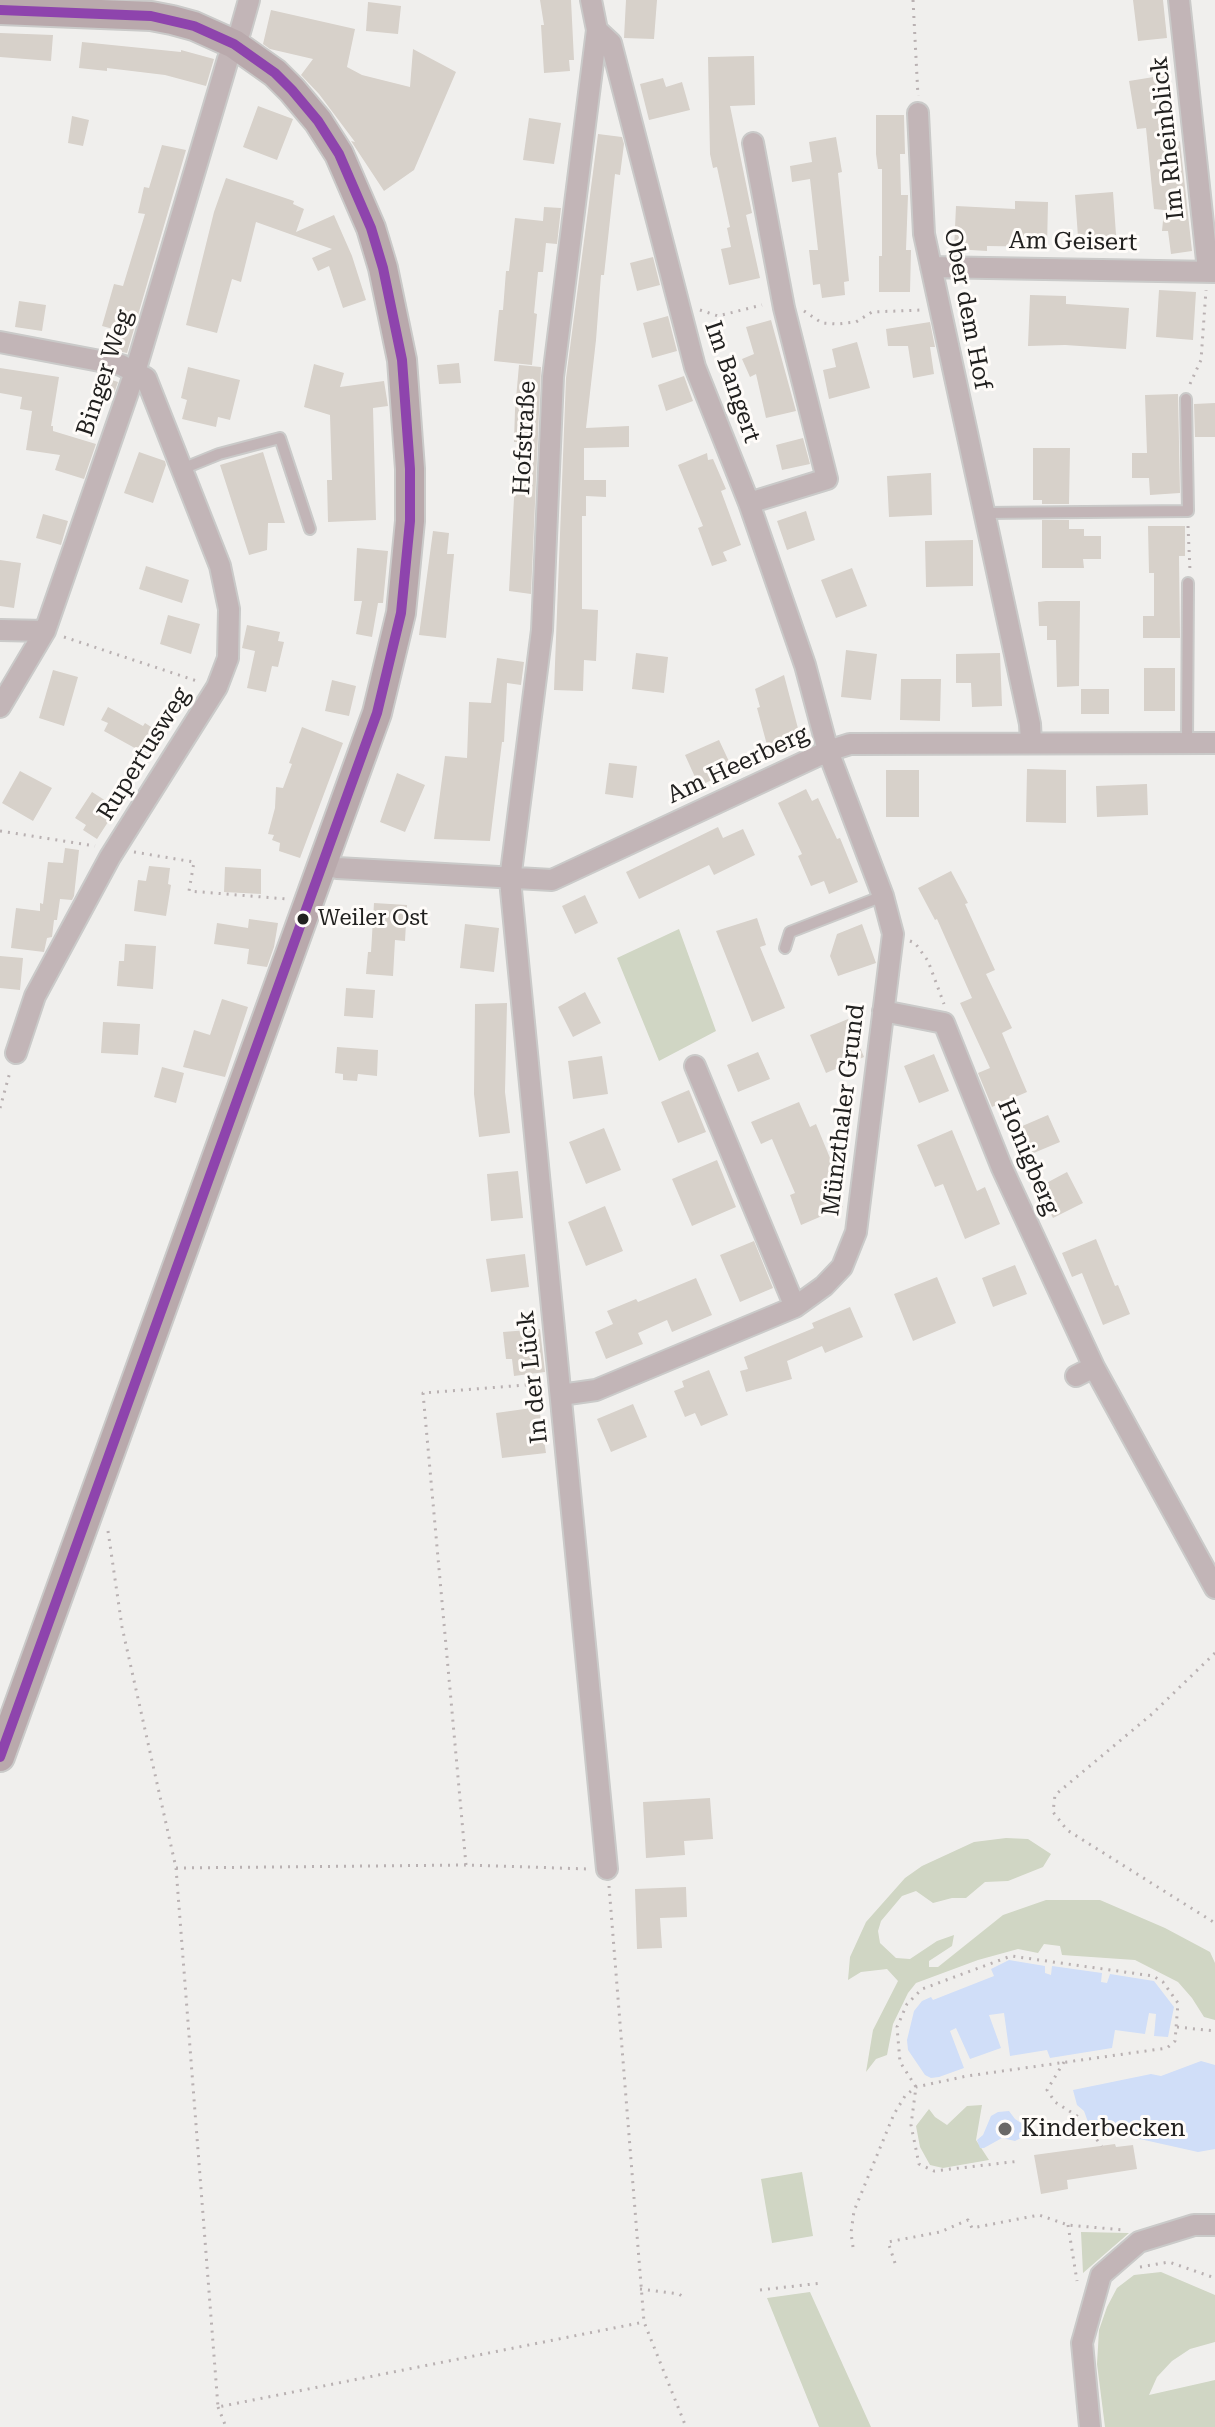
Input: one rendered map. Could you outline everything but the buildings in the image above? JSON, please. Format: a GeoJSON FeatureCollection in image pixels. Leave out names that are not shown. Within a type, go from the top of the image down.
{"type":"FeatureCollection","features":[{"type":"Feature","properties":{"kind":"main road"},"geometry":{"type":"LineString","coordinates":[[0,10],[38,5],[151,16],[194,26],[234,44],[275,73],[292,90],[318,121],[339,154],[371,228],[383,268],[402,360],[410,469],[410,521],[401,613],[377,713],[0,1757]]}},
{"type":"Feature","properties":{"kind":"street","name":"Binger Weg"},"geometry":{"type":"LineString","coordinates":[[0,707],[45,631],[135,372],[228,59],[249,0]]}},
{"type":"Feature","properties":{"kind":"street","name":"Hofstraße"},"geometry":{"type":"LineString","coordinates":[[510,880],[542,630],[553,377],[597,30],[591,0]]}},
{"type":"Feature","properties":{"kind":"street","name":"Im Rheinblick"},"geometry":{"type":"LineString","coordinates":[[1179,0],[1212,271]]}},
{"type":"Feature","properties":{"kind":"street","name":"Im Bangert"},"geometry":{"type":"LineString","coordinates":[[597,30],[611,43],[695,367],[749,503],[805,665],[828,751]]}},
{"type":"Feature","properties":{"kind":"street","name":"Ober dem Hof"},"geometry":{"type":"LineString","coordinates":[[918,113],[924,234],[1030,724],[1031,743]]}},
{"type":"Feature","properties":{"kind":"street"},"geometry":{"type":"LineString","coordinates":[[749,503],[827,479],[784,308],[753,143]]}},
{"type":"Feature","properties":{"kind":"street","name":"Am Geisert"},"geometry":{"type":"LineString","coordinates":[[931,267],[1212,271]]}},
{"type":"Feature","properties":{"kind":"street"},"geometry":{"type":"LineString","coordinates":[[0,342],[121,365],[135,372]]}},
{"type":"Feature","properties":{"kind":"street","name":"Rupertusweg"},"geometry":{"type":"LineString","coordinates":[[16,1053],[35,996],[115,849],[217,687],[228,658],[229,609],[220,566],[146,378],[135,372]]}},
{"type":"Feature","properties":{"kind":"street"},"geometry":{"type":"LineString","coordinates":[[0,630],[45,631]]}},
{"type":"Feature","properties":{"kind":"street","name":"Am Heerberg"},"geometry":{"type":"LineString","coordinates":[[324,864],[337,868],[552,880],[828,751],[850,744],[1215,743]]}},
{"type":"Feature","properties":{"kind":"street","name":"Münzthaler Grund"},"geometry":{"type":"LineString","coordinates":[[560,1389],[596,1390],[795,1307],[824,1286],[842,1267],[856,1232],[893,934],[883,896],[828,751]]}},
{"type":"Feature","properties":{"kind":"street","name":"In der Lück"},"geometry":{"type":"LineString","coordinates":[[510,880],[607,1869]]}},
{"type":"Feature","properties":{"kind":"street"},"geometry":{"type":"LineString","coordinates":[[883,1011],[944,1023]]}},
{"type":"Feature","properties":{"kind":"street","name":"Honigberg"},"geometry":{"type":"LineString","coordinates":[[944,1023],[1085,1371],[1215,1588]]}},
{"type":"Feature","properties":{"kind":"street"},"geometry":{"type":"LineString","coordinates":[[695,1066],[795,1307]]}},
{"type":"Feature","properties":{"kind":"street"},"geometry":{"type":"LineString","coordinates":[[1090,2427],[1082,2343],[1101,2275],[1139,2242],[1194,2225],[1215,2225]]}},
{"type":"Feature","properties":{"kind":"lane"},"geometry":{"type":"LineString","coordinates":[[983,513],[1188,511],[1186,399]]}},
{"type":"Feature","properties":{"kind":"lane"},"geometry":{"type":"LineString","coordinates":[[182,469],[219,454],[280,438],[310,529]]}},
{"type":"Feature","properties":{"kind":"lane"},"geometry":{"type":"LineString","coordinates":[[1187,743],[1188,583]]}},
{"type":"Feature","properties":{"kind":"lane"},"geometry":{"type":"LineString","coordinates":[[785,948],[790,932],[883,896]]}},
{"type":"Feature","properties":{"kind":"path"},"geometry":{"type":"LineString","coordinates":[[913,0],[918,113]]}},
{"type":"Feature","properties":{"kind":"path"},"geometry":{"type":"LineString","coordinates":[[1186,399],[1201,360],[1212,271]]}},
{"type":"Feature","properties":{"kind":"path"},"geometry":{"type":"LineString","coordinates":[[681,313],[699,309],[718,316],[770,303],[784,308],[801,308],[822,323],[837,324],[856,322],[872,312],[940,308]]}},
{"type":"Feature","properties":{"kind":"path"},"geometry":{"type":"LineString","coordinates":[[1188,511],[1188,583]]}},
{"type":"Feature","properties":{"kind":"path"},"geometry":{"type":"LineString","coordinates":[[45,631],[217,687]]}},
{"type":"Feature","properties":{"kind":"path"},"geometry":{"type":"LineString","coordinates":[[0,831],[194,862],[189,891],[311,901]]}},
{"type":"Feature","properties":{"kind":"path"},"geometry":{"type":"LineString","coordinates":[[893,934],[915,943],[928,961],[944,1004],[944,1023]]}},
{"type":"Feature","properties":{"kind":"path"},"geometry":{"type":"LineString","coordinates":[[0,1108],[16,1053]]}},
{"type":"Feature","properties":{"kind":"path"},"geometry":{"type":"LineString","coordinates":[[466,1865],[423,1393],[560,1389]]}},
{"type":"Feature","properties":{"kind":"path"},"geometry":{"type":"LineString","coordinates":[[90,1507],[99,1511],[108,1532],[122,1627],[176,1868],[218,2407],[226,2427]]}},
{"type":"Feature","properties":{"kind":"path"},"geometry":{"type":"LineString","coordinates":[[1215,1653],[1152,1714],[1055,1795],[1053,1812],[1067,1830],[1215,1923]]}},
{"type":"Feature","properties":{"kind":"path"},"geometry":{"type":"LineString","coordinates":[[176,1868],[466,1865],[607,1869],[644,2322],[686,2427]]}},
{"type":"Feature","properties":{"kind":"path"},"geometry":{"type":"LineString","coordinates":[[853,2247],[854,2211],[894,2114],[905,2096],[916,2087],[967,2076],[1167,2048],[1175,2041],[1178,2003],[1163,1982],[1153,1976],[1011,1956],[922,1989],[907,2004],[897,2027],[900,2062],[916,2087],[911,2125],[919,2164],[934,2171],[1020,2161]]}},
{"type":"Feature","properties":{"kind":"path"},"geometry":{"type":"LineString","coordinates":[[1177,2027],[1215,2031]]}},
{"type":"Feature","properties":{"kind":"path"},"geometry":{"type":"LineString","coordinates":[[1065,2062],[1047,2090],[1055,2102],[1077,2116],[1102,2146]]}},
{"type":"Feature","properties":{"kind":"path"},"geometry":{"type":"LineString","coordinates":[[895,2263],[888,2242],[940,2232],[968,2220],[972,2228],[1039,2215],[1068,2225],[1134,2230],[1139,2242]]}},
{"type":"Feature","properties":{"kind":"path"},"geometry":{"type":"LineString","coordinates":[[1068,2225],[1078,2285]]}},
{"type":"Feature","properties":{"kind":"path"},"geometry":{"type":"LineString","coordinates":[[1101,2275],[1169,2262],[1215,2278]]}},
{"type":"Feature","properties":{"kind":"path"},"geometry":{"type":"LineString","coordinates":[[760,2290],[822,2283]]}},
{"type":"Feature","properties":{"kind":"path"},"geometry":{"type":"LineString","coordinates":[[640,2289],[679,2294],[685,2298]]}},
{"type":"Feature","properties":{"kind":"path"},"geometry":{"type":"LineString","coordinates":[[218,2407],[644,2322]]}},
{"type":"Feature","properties":{"kind":"green space"},"geometry":{"type":"Polygon","coordinates":[[[679,929],[716,1031],[659,1061],[617,958],[679,929]]]}},
{"type":"Feature","properties":{"kind":"green space"},"geometry":{"type":"Polygon","coordinates":[[[1028,1839],[1051,1854],[1043,1867],[1008,1881],[985,1882],[966,1898],[933,1903],[916,1891],[902,1896],[881,1921],[878,1931],[880,1943],[896,1958],[910,1959],[937,1941],[954,1935],[952,1946],[929,1961],[929,1967],[938,1967],[1003,1915],[1046,1900],[1100,1900],[1165,1928],[1210,1952],[1215,1963],[1215,2020],[1204,2017],[1178,1982],[1135,1960],[1062,1955],[1060,1946],[1044,1944],[1038,1953],[1018,1949],[916,1983],[893,2024],[887,2055],[876,2059],[866,2072],[873,2030],[898,1981],[887,1969],[861,1972],[848,1980],[850,1957],[866,1922],[905,1878],[922,1866],[974,1842],[1028,1839]]]}},
{"type":"Feature","properties":{"kind":"green space"},"geometry":{"type":"Polygon","coordinates":[[[982,2105],[976,2140],[989,2160],[943,2168],[930,2165],[920,2147],[916,2126],[929,2109],[947,2125],[967,2106],[982,2105]]]}},
{"type":"Feature","properties":{"kind":"green space"},"geometry":{"type":"Polygon","coordinates":[[[802,2172],[813,2236],[772,2243],[761,2179],[802,2172]]]}},
{"type":"Feature","properties":{"kind":"green space"},"geometry":{"type":"Polygon","coordinates":[[[1081,2232],[1129,2233],[1083,2273],[1081,2232]]]}},
{"type":"Feature","properties":{"kind":"green space"},"geometry":{"type":"Polygon","coordinates":[[[1161,2272],[1215,2295],[1215,2342],[1190,2349],[1172,2361],[1157,2377],[1149,2395],[1215,2380],[1215,2427],[1105,2427],[1097,2364],[1099,2330],[1107,2307],[1117,2288],[1134,2275],[1161,2272]]]}},
{"type":"Feature","properties":{"kind":"green space"},"geometry":{"type":"Polygon","coordinates":[[[810,2292],[871,2427],[819,2427],[767,2298],[810,2292]]]}},
{"type":"Feature","properties":{"kind":"water"},"geometry":{"type":"Polygon","coordinates":[[[1009,1960],[1045,1966],[1045,1973],[1051,1975],[1052,1966],[1102,1973],[1101,1982],[1107,1983],[1110,1974],[1154,1981],[1174,2007],[1168,2037],[1154,2036],[1156,2014],[1149,2013],[1145,2034],[1115,2030],[1112,2048],[1050,2058],[1047,2050],[1010,2056],[1004,2013],[989,2015],[1001,2048],[970,2059],[956,2028],[950,2031],[964,2068],[939,2077],[925,2075],[908,2050],[907,2040],[914,2011],[922,2001],[931,1997],[933,2000],[994,1976],[991,1969],[1009,1960]]]}},
{"type":"Feature","properties":{"kind":"water"},"geometry":{"type":"Polygon","coordinates":[[[1201,2061],[1215,2065],[1215,2149],[1198,2152],[1095,2129],[1077,2105],[1073,2090],[1151,2074],[1161,2076],[1201,2061]]]}},
{"type":"Feature","properties":{"kind":"water","name":"Kinderbecken"},"geometry":{"type":"Polygon","coordinates":[[[1009,2111],[1024,2125],[1026,2133],[1023,2137],[1015,2141],[1002,2138],[980,2148],[977,2140],[983,2135],[991,2116],[1009,2111]]]}},
{"type":"Feature","properties":{"kind":"transit line"},"geometry":{"type":"LineString","coordinates":[[0,10],[151,16],[194,26],[234,44],[275,73],[292,90],[318,121],[339,154],[371,228],[383,268],[402,360],[410,469],[410,521],[401,613],[377,713],[0,1757]]}},
{"type":"Feature","properties":{"kind":"place","name":"Weiler Ost"},"geometry":{"type":"Point","coordinates":[303,919]}},
{"type":"Feature","properties":{"kind":"place","name":"Kinderbecken"},"geometry":{"type":"Point","coordinates":[1005,2129]}}]}
